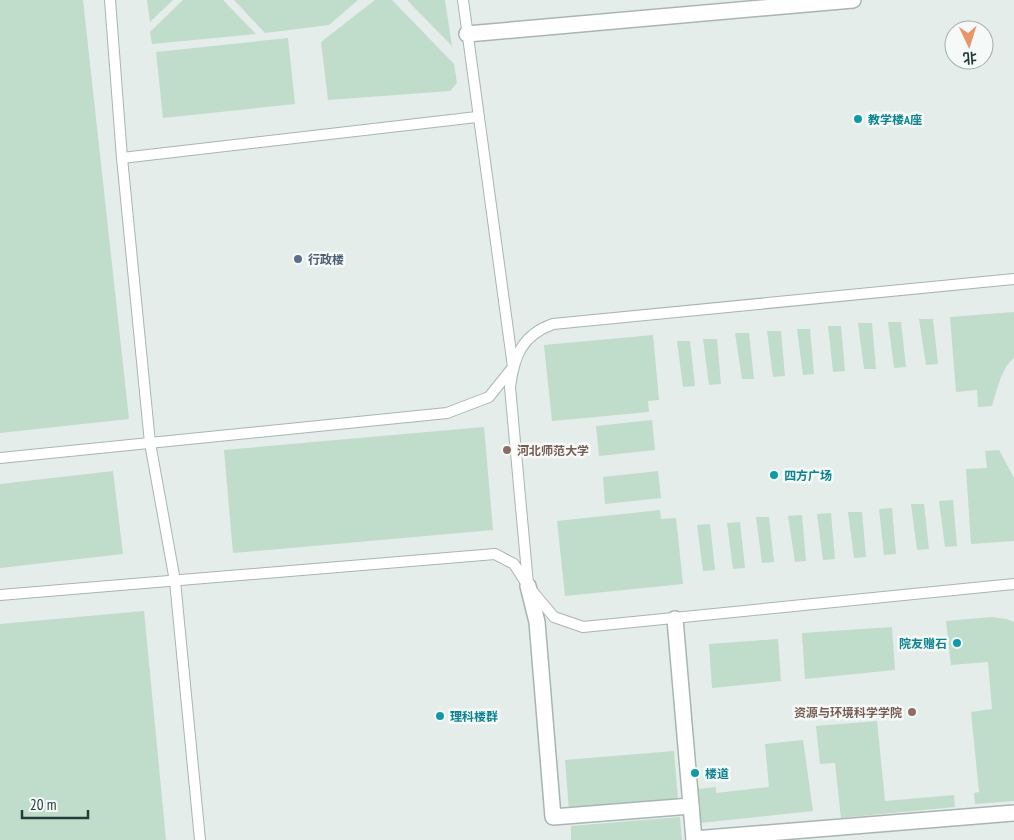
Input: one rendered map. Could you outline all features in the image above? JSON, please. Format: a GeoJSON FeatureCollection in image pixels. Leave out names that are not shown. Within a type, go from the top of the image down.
{"type":"FeatureCollection","features":[{"type":"Feature","properties":{"kind":"street"},"geometry":{"type":"LineString","coordinates":[[467,34],[820,1],[853,0]]}},
{"type":"Feature","properties":{"kind":"street"},"geometry":{"type":"LineString","coordinates":[[528,586],[538,622],[554,817],[691,806]]}},
{"type":"Feature","properties":{"kind":"street"},"geometry":{"type":"LineString","coordinates":[[675,619],[694,839],[1014,813]]}},
{"type":"Feature","properties":{"kind":"lane"},"geometry":{"type":"LineString","coordinates":[[110,0],[122,158],[150,443],[175,580],[200,840]]}},
{"type":"Feature","properties":{"kind":"lane"},"geometry":{"type":"LineString","coordinates":[[0,458],[447,414],[489,397],[513,367],[463,0]]}},
{"type":"Feature","properties":{"kind":"lane"},"geometry":{"type":"LineString","coordinates":[[122,158],[478,117]]}},
{"type":"Feature","properties":{"kind":"lane"},"geometry":{"type":"LineString","coordinates":[[528,586],[510,387],[518,351],[538,329],[552,324],[1014,279]]}},
{"type":"Feature","properties":{"kind":"lane"},"geometry":{"type":"LineString","coordinates":[[0,595],[495,554],[514,564],[528,586],[554,617],[584,627],[1014,584]]}},
{"type":"Feature","properties":{"kind":"green space"},"geometry":{"type":"Polygon","coordinates":[[[0,0],[83,0],[129,419],[0,433],[0,0]]]}},
{"type":"Feature","properties":{"kind":"green space"},"geometry":{"type":"Polygon","coordinates":[[[147,0],[173,0],[150,22],[147,0]]]}},
{"type":"Feature","properties":{"kind":"green space"},"geometry":{"type":"Polygon","coordinates":[[[183,0],[223,0],[256,34],[152,44],[150,32],[183,0]]]}},
{"type":"Feature","properties":{"kind":"green space"},"geometry":{"type":"Polygon","coordinates":[[[234,0],[358,0],[329,25],[265,33],[234,0]]]}},
{"type":"Feature","properties":{"kind":"green space"},"geometry":{"type":"Polygon","coordinates":[[[375,0],[392,0],[454,64],[457,83],[450,91],[328,100],[321,42],[375,0]]]}},
{"type":"Feature","properties":{"kind":"green space"},"geometry":{"type":"Polygon","coordinates":[[[407,0],[445,0],[452,46],[407,0]]]}},
{"type":"Feature","properties":{"kind":"green space"},"geometry":{"type":"Polygon","coordinates":[[[288,38],[295,104],[163,118],[156,52],[288,38]]]}},
{"type":"Feature","properties":{"kind":"green space"},"geometry":{"type":"Polygon","coordinates":[[[1014,312],[1014,358],[1003,374],[992,406],[978,407],[977,390],[956,392],[950,317],[1014,312]]]}},
{"type":"Feature","properties":{"kind":"green space"},"geometry":{"type":"Polygon","coordinates":[[[919,319],[933,319],[938,364],[926,365],[919,319]]]}},
{"type":"Feature","properties":{"kind":"green space"},"geometry":{"type":"Polygon","coordinates":[[[888,322],[901,322],[906,367],[894,368],[888,322]]]}},
{"type":"Feature","properties":{"kind":"green space"},"geometry":{"type":"Polygon","coordinates":[[[858,323],[872,323],[876,369],[864,369],[858,323]]]}},
{"type":"Feature","properties":{"kind":"green space"},"geometry":{"type":"Polygon","coordinates":[[[828,326],[841,326],[845,371],[833,372],[828,326]]]}},
{"type":"Feature","properties":{"kind":"green space"},"geometry":{"type":"Polygon","coordinates":[[[797,329],[810,329],[814,374],[803,375],[797,329]]]}},
{"type":"Feature","properties":{"kind":"green space"},"geometry":{"type":"Polygon","coordinates":[[[767,331],[781,331],[785,376],[773,377],[767,331]]]}},
{"type":"Feature","properties":{"kind":"green space"},"geometry":{"type":"Polygon","coordinates":[[[735,333],[749,333],[754,379],[742,379],[735,333]]]}},
{"type":"Feature","properties":{"kind":"green space"},"geometry":{"type":"Polygon","coordinates":[[[653,335],[659,400],[648,401],[649,412],[552,421],[544,345],[653,335]]]}},
{"type":"Feature","properties":{"kind":"green space"},"geometry":{"type":"Polygon","coordinates":[[[703,339],[717,339],[721,384],[709,385],[703,339]]]}},
{"type":"Feature","properties":{"kind":"green space"},"geometry":{"type":"Polygon","coordinates":[[[677,341],[690,341],[695,386],[683,387],[677,341]]]}},
{"type":"Feature","properties":{"kind":"green space"},"geometry":{"type":"Polygon","coordinates":[[[652,420],[655,450],[599,456],[596,426],[652,420]]]}},
{"type":"Feature","properties":{"kind":"green space"},"geometry":{"type":"Polygon","coordinates":[[[484,427],[493,530],[233,553],[224,450],[484,427]]]}},
{"type":"Feature","properties":{"kind":"green space"},"geometry":{"type":"Polygon","coordinates":[[[999,450],[1014,478],[1014,541],[971,544],[966,469],[987,468],[985,451],[999,450]]]}},
{"type":"Feature","properties":{"kind":"green space"},"geometry":{"type":"Polygon","coordinates":[[[113,471],[123,554],[0,568],[0,484],[113,471]]]}},
{"type":"Feature","properties":{"kind":"green space"},"geometry":{"type":"Polygon","coordinates":[[[658,471],[661,498],[605,504],[603,477],[658,471]]]}},
{"type":"Feature","properties":{"kind":"green space"},"geometry":{"type":"Polygon","coordinates":[[[953,500],[957,546],[945,547],[939,501],[953,500]]]}},
{"type":"Feature","properties":{"kind":"green space"},"geometry":{"type":"Polygon","coordinates":[[[911,504],[924,504],[929,549],[917,550],[911,504]]]}},
{"type":"Feature","properties":{"kind":"green space"},"geometry":{"type":"Polygon","coordinates":[[[892,508],[896,554],[884,555],[879,509],[892,508]]]}},
{"type":"Feature","properties":{"kind":"green space"},"geometry":{"type":"Polygon","coordinates":[[[660,510],[661,519],[676,518],[683,584],[565,596],[557,521],[660,510]]]}},
{"type":"Feature","properties":{"kind":"green space"},"geometry":{"type":"Polygon","coordinates":[[[848,512],[862,512],[866,557],[854,558],[848,512]]]}},
{"type":"Feature","properties":{"kind":"green space"},"geometry":{"type":"Polygon","coordinates":[[[831,513],[835,559],[823,560],[817,514],[831,513]]]}},
{"type":"Feature","properties":{"kind":"green space"},"geometry":{"type":"Polygon","coordinates":[[[802,515],[806,561],[795,562],[788,516],[802,515]]]}},
{"type":"Feature","properties":{"kind":"green space"},"geometry":{"type":"Polygon","coordinates":[[[756,517],[769,517],[774,562],[762,563],[756,517]]]}},
{"type":"Feature","properties":{"kind":"green space"},"geometry":{"type":"Polygon","coordinates":[[[740,522],[745,568],[733,569],[727,523],[740,522]]]}},
{"type":"Feature","properties":{"kind":"green space"},"geometry":{"type":"Polygon","coordinates":[[[710,524],[715,570],[703,571],[697,525],[710,524]]]}},
{"type":"Feature","properties":{"kind":"green space"},"geometry":{"type":"Polygon","coordinates":[[[144,611],[166,840],[0,840],[0,624],[144,611]]]}},
{"type":"Feature","properties":{"kind":"green space"},"geometry":{"type":"Polygon","coordinates":[[[992,617],[1014,622],[1014,801],[975,804],[974,793],[979,792],[971,712],[992,709],[988,662],[951,665],[946,621],[992,617]]]}},
{"type":"Feature","properties":{"kind":"green space"},"geometry":{"type":"Polygon","coordinates":[[[892,627],[895,670],[805,679],[802,633],[892,627]]]}},
{"type":"Feature","properties":{"kind":"green space"},"geometry":{"type":"Polygon","coordinates":[[[778,639],[781,681],[712,688],[709,644],[778,639]]]}},
{"type":"Feature","properties":{"kind":"green space"},"geometry":{"type":"Polygon","coordinates":[[[877,721],[885,801],[954,795],[955,807],[841,818],[835,763],[820,764],[816,726],[877,721]]]}},
{"type":"Feature","properties":{"kind":"green space"},"geometry":{"type":"Polygon","coordinates":[[[803,740],[813,811],[700,823],[697,789],[716,787],[716,793],[769,787],[765,744],[803,740]]]}},
{"type":"Feature","properties":{"kind":"green space"},"geometry":{"type":"Polygon","coordinates":[[[674,751],[678,800],[569,811],[565,760],[674,751]]]}},
{"type":"Feature","properties":{"kind":"green space"},"geometry":{"type":"Polygon","coordinates":[[[680,817],[682,840],[571,840],[571,826],[680,817]]]}},
{"type":"Feature","properties":{"kind":"place","name":"教学楼A座"},"geometry":{"type":"Point","coordinates":[858,119]}},
{"type":"Feature","properties":{"kind":"place","name":"行政楼"},"geometry":{"type":"Point","coordinates":[298,259]}},
{"type":"Feature","properties":{"kind":"place","name":"河北师范大学"},"geometry":{"type":"Point","coordinates":[507,450]}},
{"type":"Feature","properties":{"kind":"place","name":"四方广场"},"geometry":{"type":"Point","coordinates":[774,475]}},
{"type":"Feature","properties":{"kind":"place","name":"院友赠石"},"geometry":{"type":"Point","coordinates":[957,643]}},
{"type":"Feature","properties":{"kind":"place","name":"资源与环境科学学院"},"geometry":{"type":"Point","coordinates":[912,712]}},
{"type":"Feature","properties":{"kind":"place","name":"理科楼群"},"geometry":{"type":"Point","coordinates":[440,716]}},
{"type":"Feature","properties":{"kind":"place","name":"楼道"},"geometry":{"type":"Point","coordinates":[695,773]}}]}
